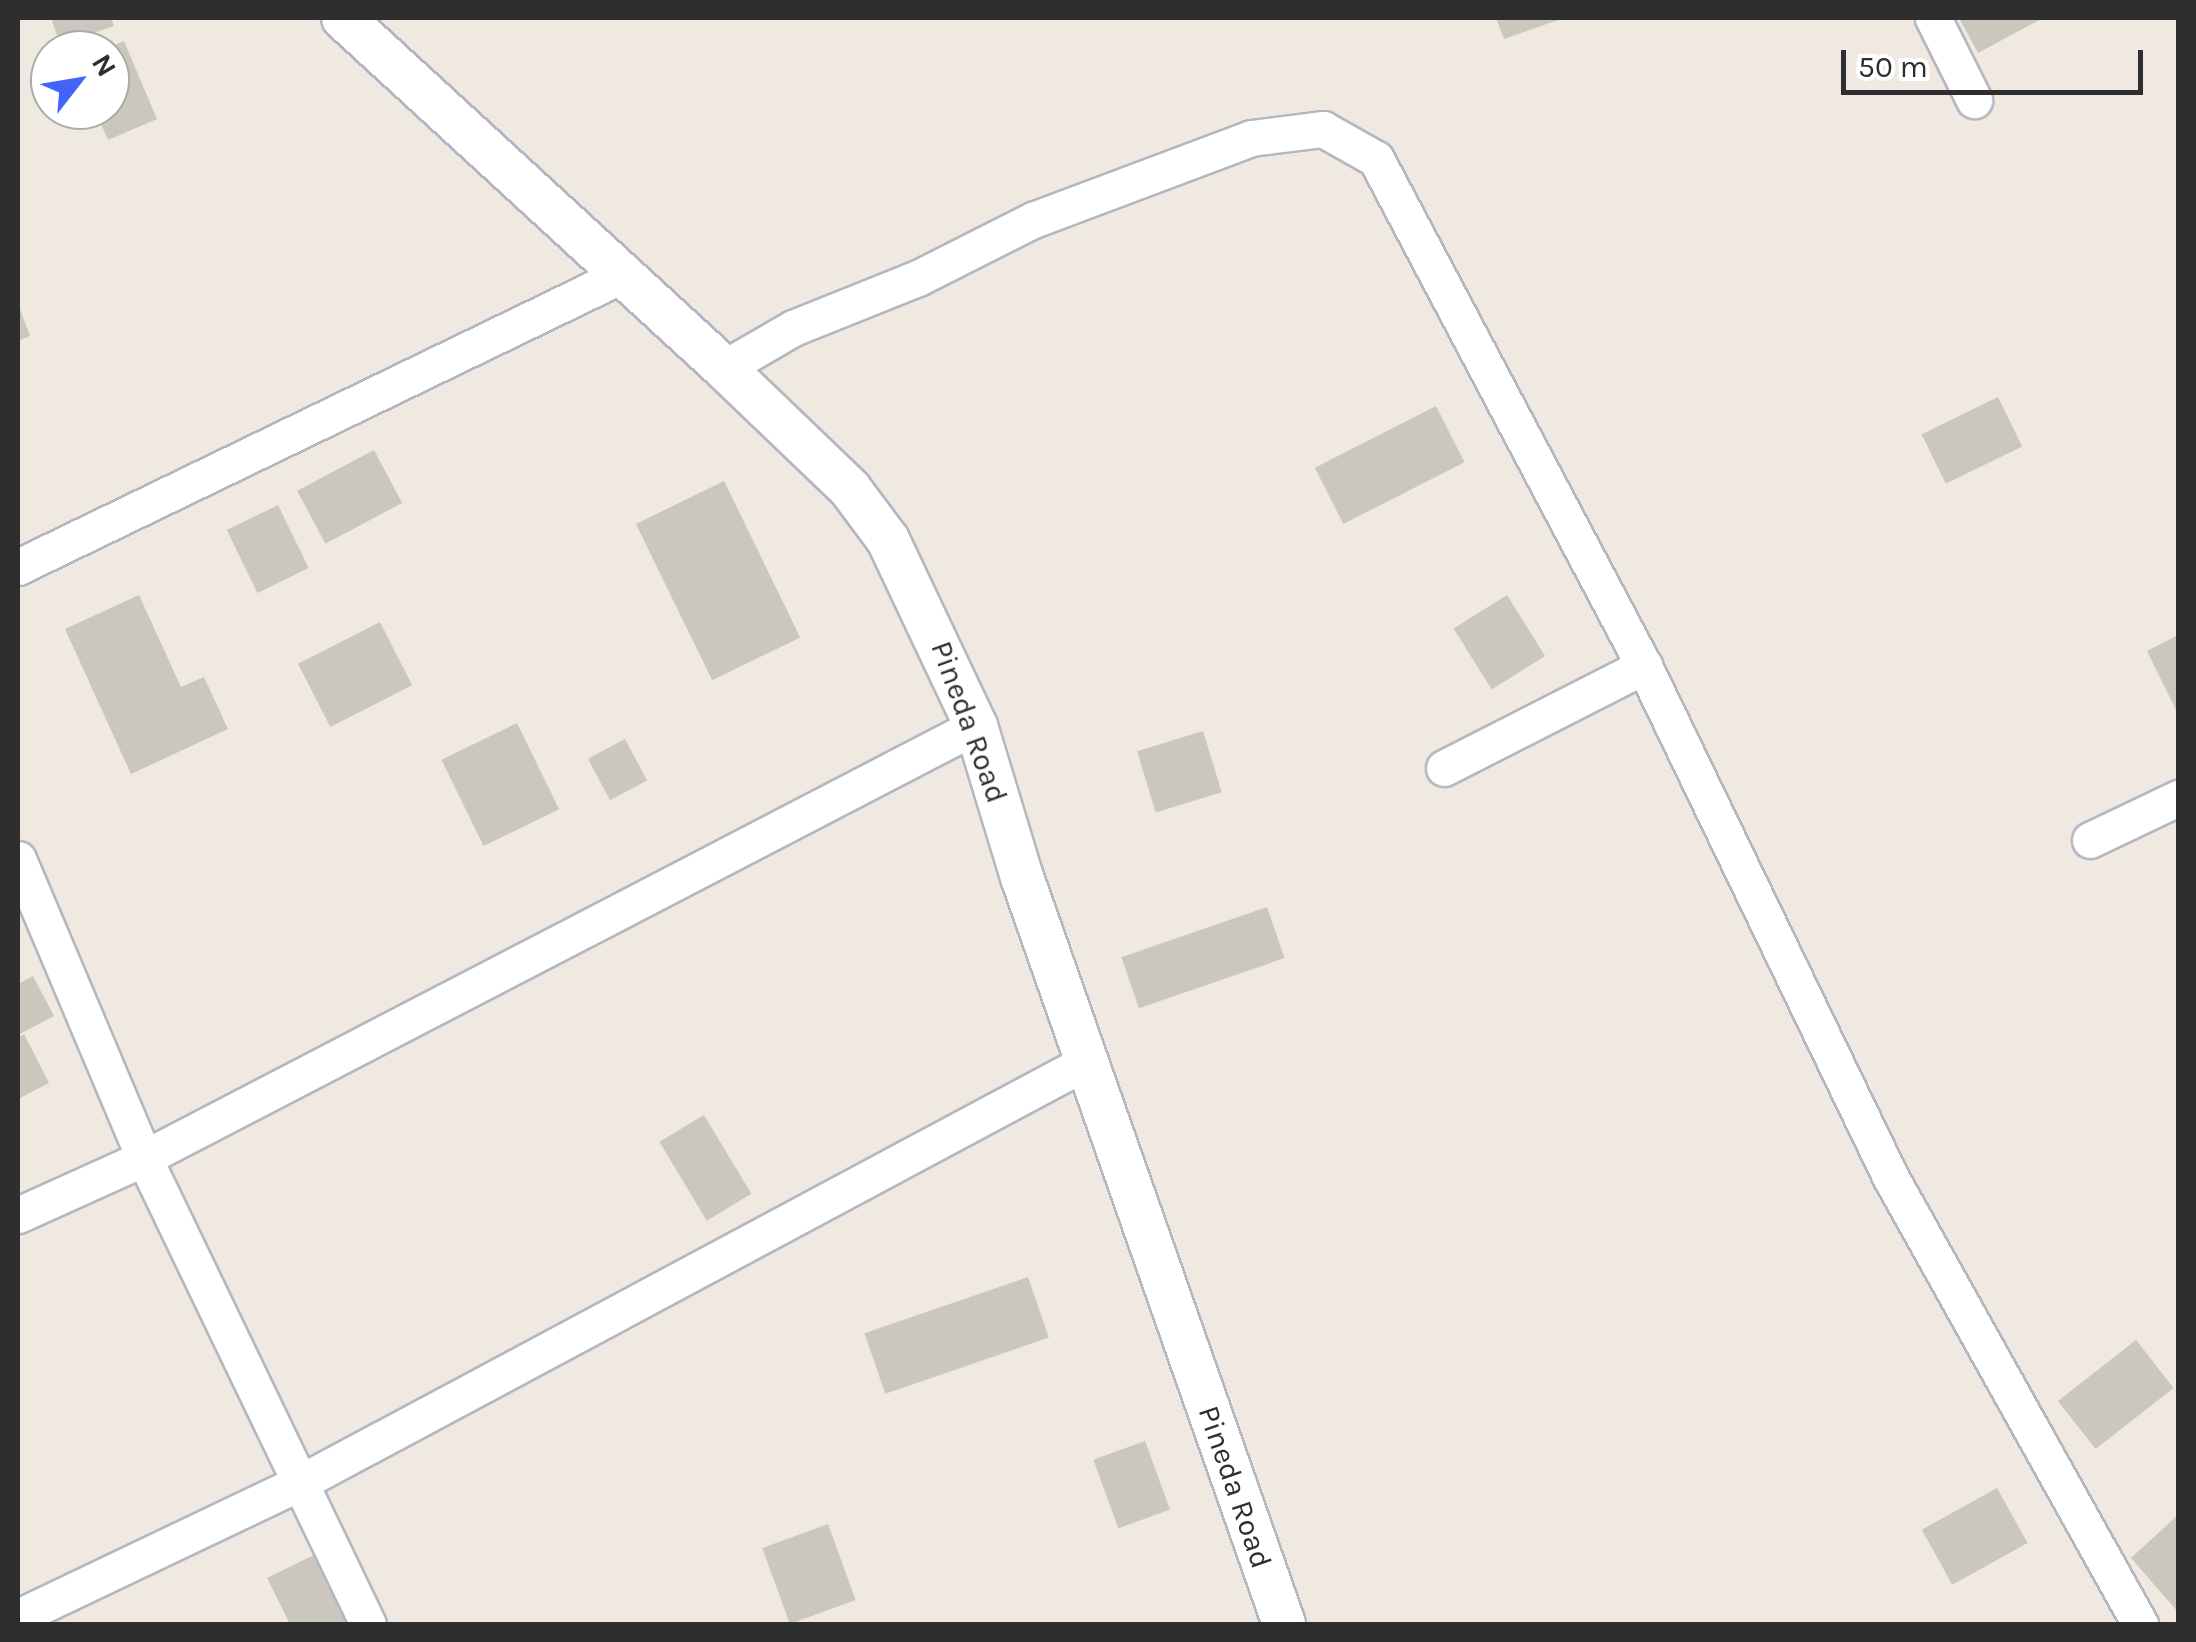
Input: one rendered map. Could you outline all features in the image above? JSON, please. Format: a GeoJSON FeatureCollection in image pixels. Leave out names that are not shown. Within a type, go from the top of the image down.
{"type":"FeatureCollection","features":[{"type":"Feature","properties":{"kind":"street","name":"Pineda Road"},"geometry":{"type":"LineString","coordinates":[[342,18],[724,368],[850,489],[888,540],[976,726],[1086,1062],[1284,1624]]}},
{"type":"Feature","properties":{"kind":"street"},"geometry":{"type":"LineString","coordinates":[[1934,18],[1974,100]]}},
{"type":"Feature","properties":{"kind":"street"},"geometry":{"type":"LineString","coordinates":[[724,368],[793,328],[1089,196],[1251,138],[1323,129],[1376,159],[1644,666],[1891,1178],[2140,1624]]}},
{"type":"Feature","properties":{"kind":"street"},"geometry":{"type":"LineString","coordinates":[[18,568],[620,276]]}},
{"type":"Feature","properties":{"kind":"street"},"geometry":{"type":"LineString","coordinates":[[1444,768],[1644,666]]}},
{"type":"Feature","properties":{"kind":"street"},"geometry":{"type":"LineString","coordinates":[[18,1215],[144,1158],[976,726]]}},
{"type":"Feature","properties":{"kind":"street"},"geometry":{"type":"LineString","coordinates":[[2090,840],[2178,798]]}},
{"type":"Feature","properties":{"kind":"street"},"geometry":{"type":"LineString","coordinates":[[18,859],[31,920],[303,1481],[368,1624]]}},
{"type":"Feature","properties":{"kind":"street"},"geometry":{"type":"LineString","coordinates":[[37,1616],[303,1481],[1086,1062]]}},
{"type":"Feature","properties":{"kind":"building"},"geometry":{"type":"Polygon","coordinates":[[[51,18],[111,18],[114,26],[102,30],[55,30],[51,18]]]}},
{"type":"Feature","properties":{"kind":"building"},"geometry":{"type":"Polygon","coordinates":[[[1496,18],[1564,18],[1504,39],[1496,18]]]}},
{"type":"Feature","properties":{"kind":"building"},"geometry":{"type":"Polygon","coordinates":[[[1959,18],[2043,18],[1978,53],[1959,18]]]}},
{"type":"Feature","properties":{"kind":"building"},"geometry":{"type":"Polygon","coordinates":[[[130,55],[157,119],[108,140],[104,130],[130,130],[130,55]]]}},
{"type":"Feature","properties":{"kind":"building"},"geometry":{"type":"Polygon","coordinates":[[[18,304],[30,336],[18,341],[18,304]]]}},
{"type":"Feature","properties":{"kind":"building"},"geometry":{"type":"Polygon","coordinates":[[[1998,397],[2022,446],[1946,484],[1922,434],[1998,397]]]}},
{"type":"Feature","properties":{"kind":"building"},"geometry":{"type":"Polygon","coordinates":[[[1436,406],[1465,462],[1343,524],[1315,468],[1436,406]]]}},
{"type":"Feature","properties":{"kind":"building"},"geometry":{"type":"Polygon","coordinates":[[[374,450],[402,503],[325,544],[297,491],[374,450]]]}},
{"type":"Feature","properties":{"kind":"building"},"geometry":{"type":"Polygon","coordinates":[[[724,481],[800,637],[712,680],[636,524],[724,481]]]}},
{"type":"Feature","properties":{"kind":"building"},"geometry":{"type":"Polygon","coordinates":[[[278,505],[309,568],[257,593],[227,530],[278,505]]]}},
{"type":"Feature","properties":{"kind":"building"},"geometry":{"type":"Polygon","coordinates":[[[139,595],[181,687],[204,677],[228,729],[131,774],[65,629],[139,595]]]}},
{"type":"Feature","properties":{"kind":"building"},"geometry":{"type":"Polygon","coordinates":[[[1507,595],[1545,656],[1492,689],[1454,628],[1507,595]]]}},
{"type":"Feature","properties":{"kind":"building"},"geometry":{"type":"Polygon","coordinates":[[[380,622],[412,685],[330,727],[298,664],[380,622]]]}},
{"type":"Feature","properties":{"kind":"building"},"geometry":{"type":"Polygon","coordinates":[[[2178,635],[2178,714],[2147,651],[2178,635]]]}},
{"type":"Feature","properties":{"kind":"building"},"geometry":{"type":"Polygon","coordinates":[[[517,723],[559,809],[484,846],[442,760],[517,723]]]}},
{"type":"Feature","properties":{"kind":"building"},"geometry":{"type":"Polygon","coordinates":[[[1203,731],[1222,792],[1156,812],[1137,751],[1203,731]]]}},
{"type":"Feature","properties":{"kind":"building"},"geometry":{"type":"Polygon","coordinates":[[[625,739],[647,780],[610,800],[588,759],[625,739]]]}},
{"type":"Feature","properties":{"kind":"building"},"geometry":{"type":"Polygon","coordinates":[[[1267,907],[1285,958],[1139,1008],[1121,957],[1267,907]]]}},
{"type":"Feature","properties":{"kind":"building"},"geometry":{"type":"Polygon","coordinates":[[[33,976],[54,1016],[18,1035],[18,984],[33,976]]]}},
{"type":"Feature","properties":{"kind":"building"},"geometry":{"type":"Polygon","coordinates":[[[24,1034],[49,1083],[18,1099],[18,1038],[24,1034]]]}},
{"type":"Feature","properties":{"kind":"building"},"geometry":{"type":"Polygon","coordinates":[[[704,1115],[751,1194],[707,1221],[659,1142],[704,1115]]]}},
{"type":"Feature","properties":{"kind":"building"},"geometry":{"type":"Polygon","coordinates":[[[1028,1277],[1049,1338],[885,1394],[864,1333],[1028,1277]]]}},
{"type":"Feature","properties":{"kind":"building"},"geometry":{"type":"Polygon","coordinates":[[[2136,1340],[2174,1388],[2096,1449],[2058,1401],[2136,1340]]]}},
{"type":"Feature","properties":{"kind":"building"},"geometry":{"type":"Polygon","coordinates":[[[1145,1441],[1170,1510],[1118,1528],[1093,1460],[1145,1441]]]}},
{"type":"Feature","properties":{"kind":"building"},"geometry":{"type":"Polygon","coordinates":[[[1997,1488],[2028,1543],[1952,1585],[1922,1530],[1997,1488]]]}},
{"type":"Feature","properties":{"kind":"building"},"geometry":{"type":"Polygon","coordinates":[[[2178,1515],[2178,1612],[2131,1558],[2178,1515]]]}},
{"type":"Feature","properties":{"kind":"building"},"geometry":{"type":"Polygon","coordinates":[[[828,1524],[856,1600],[790,1624],[762,1548],[828,1524]]]}},
{"type":"Feature","properties":{"kind":"building"},"geometry":{"type":"Polygon","coordinates":[[[316,1554],[350,1624],[290,1624],[267,1578],[316,1554]]]}}]}
